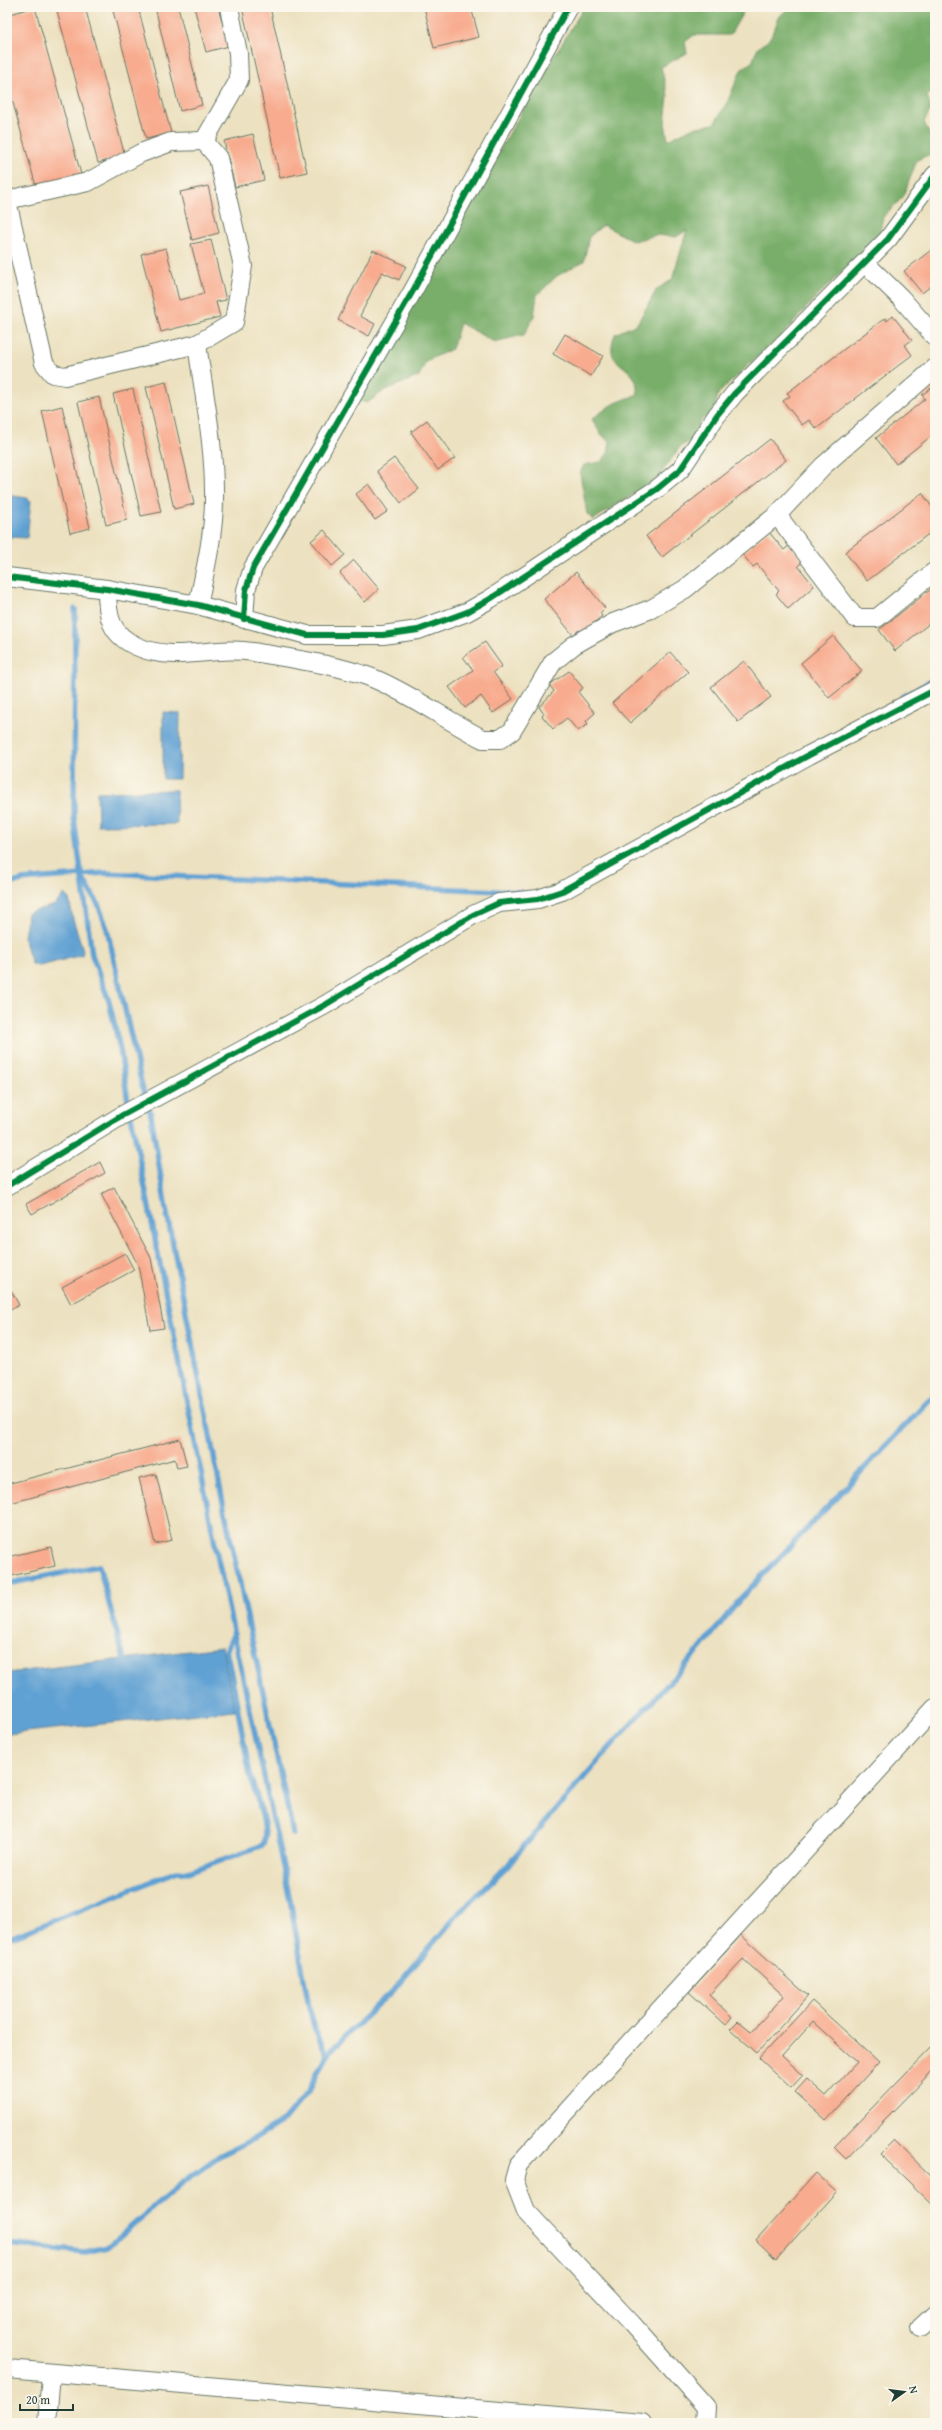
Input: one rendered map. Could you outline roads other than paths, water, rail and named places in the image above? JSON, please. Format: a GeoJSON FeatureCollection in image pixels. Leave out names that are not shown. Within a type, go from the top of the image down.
{"type":"FeatureCollection","features":[{"type":"Feature","properties":{"kind":"street"},"geometry":{"type":"LineString","coordinates":[[204,141],[239,80],[238,53],[229,7]]}},
{"type":"Feature","properties":{"kind":"street"},"geometry":{"type":"LineString","coordinates":[[244,619],[246,590],[253,568],[414,289],[568,7]]}},
{"type":"Feature","properties":{"kind":"street"},"geometry":{"type":"LineString","coordinates":[[204,141],[218,158],[243,266],[234,322],[197,344],[65,376],[52,374],[44,363],[7,200],[88,182],[141,153],[171,142],[204,141]]}},
{"type":"Feature","properties":{"kind":"street"},"geometry":{"type":"LineString","coordinates":[[7,577],[106,589],[198,605],[244,619],[307,635],[383,635],[418,630],[473,609],[657,489],[680,470],[717,415],[735,393],[866,264],[888,239],[935,175]]}},
{"type":"Feature","properties":{"kind":"street"},"geometry":{"type":"LineString","coordinates":[[866,264],[901,298],[935,337]]}},
{"type":"Feature","properties":{"kind":"street"},"geometry":{"type":"LineString","coordinates":[[197,344],[213,459],[214,501],[206,570],[198,605]]}},
{"type":"Feature","properties":{"kind":"street"},"geometry":{"type":"LineString","coordinates":[[106,589],[107,614],[116,630],[125,640],[138,647],[176,655],[232,651],[252,652],[346,670],[376,679],[483,739],[500,739],[512,731],[553,662],[574,645],[613,622],[651,609],[685,589],[777,515],[823,466],[935,368]]}},
{"type":"Feature","properties":{"kind":"street"},"geometry":{"type":"LineString","coordinates":[[777,515],[855,618],[877,618],[935,571]]}},
{"type":"Feature","properties":{"kind":"street"},"geometry":{"type":"LineString","coordinates":[[7,1186],[151,1098],[325,1005],[473,915],[499,903],[538,899],[562,891],[809,755],[935,690]]}},
{"type":"Feature","properties":{"kind":"street"},"geometry":{"type":"LineString","coordinates":[[705,2423],[706,2407],[632,2324],[526,2211],[514,2180],[518,2165],[935,1708]]}},
{"type":"Feature","properties":{"kind":"street"},"geometry":{"type":"LineString","coordinates":[[920,2328],[935,2314]]}},
{"type":"Feature","properties":{"kind":"street"},"geometry":{"type":"LineString","coordinates":[[7,2369],[51,2374],[642,2423]]}},
{"type":"Feature","properties":{"kind":"street"},"geometry":{"type":"LineString","coordinates":[[47,2423],[51,2374]]}},
{"type":"Feature","properties":{"kind":"water"},"geometry":{"type":"Polygon","coordinates":[[[7,495],[27,498],[31,501],[27,538],[7,537],[7,495]]]}},
{"type":"Feature","properties":{"kind":"water"},"geometry":{"type":"Polygon","coordinates":[[[163,712],[180,713],[179,779],[163,779],[163,712]]]}},
{"type":"Feature","properties":{"kind":"water"},"geometry":{"type":"Polygon","coordinates":[[[176,790],[177,824],[98,825],[97,792],[176,790]]]}},
{"type":"Feature","properties":{"kind":"water"},"geometry":{"type":"Polygon","coordinates":[[[64,894],[69,899],[73,919],[83,950],[82,955],[40,966],[32,965],[24,937],[28,913],[55,905],[64,894]]]}},
{"type":"Feature","properties":{"kind":"water"},"geometry":{"type":"Polygon","coordinates":[[[222,1647],[235,1710],[7,1734],[7,1673],[222,1647]]]}},
{"type":"Feature","properties":{"kind":"waterway"},"geometry":{"type":"LineString","coordinates":[[75,609],[74,818],[92,955],[109,1001],[120,1049],[128,1101],[218,1559],[290,1900],[309,2007],[315,2030],[327,2054]]}},
{"type":"Feature","properties":{"kind":"waterway"},"geometry":{"type":"LineString","coordinates":[[903,697],[935,679]]}},
{"type":"Feature","properties":{"kind":"waterway"},"geometry":{"type":"LineString","coordinates":[[7,885],[22,880],[105,873],[521,892]]}},
{"type":"Feature","properties":{"kind":"waterway"},"geometry":{"type":"LineString","coordinates":[[83,879],[98,904],[107,929],[143,1090],[151,1115],[166,1209],[223,1503],[293,1834]]}},
{"type":"Feature","properties":{"kind":"waterway"},"geometry":{"type":"LineString","coordinates":[[7,2244],[85,2252],[107,2247],[181,2184],[219,2156],[255,2138],[284,2120],[309,2090],[327,2054],[396,1987],[459,1913],[507,1866],[612,1745],[701,1648],[741,1598],[935,1394]]}},
{"type":"Feature","properties":{"kind":"waterway"},"geometry":{"type":"LineString","coordinates":[[7,1584],[99,1566],[124,1659]]}},
{"type":"Feature","properties":{"kind":"waterway"},"geometry":{"type":"LineString","coordinates":[[7,1939],[178,1871],[188,1872],[263,1845],[265,1837],[263,1819],[250,1774],[226,1651],[234,1633]]}}]}
